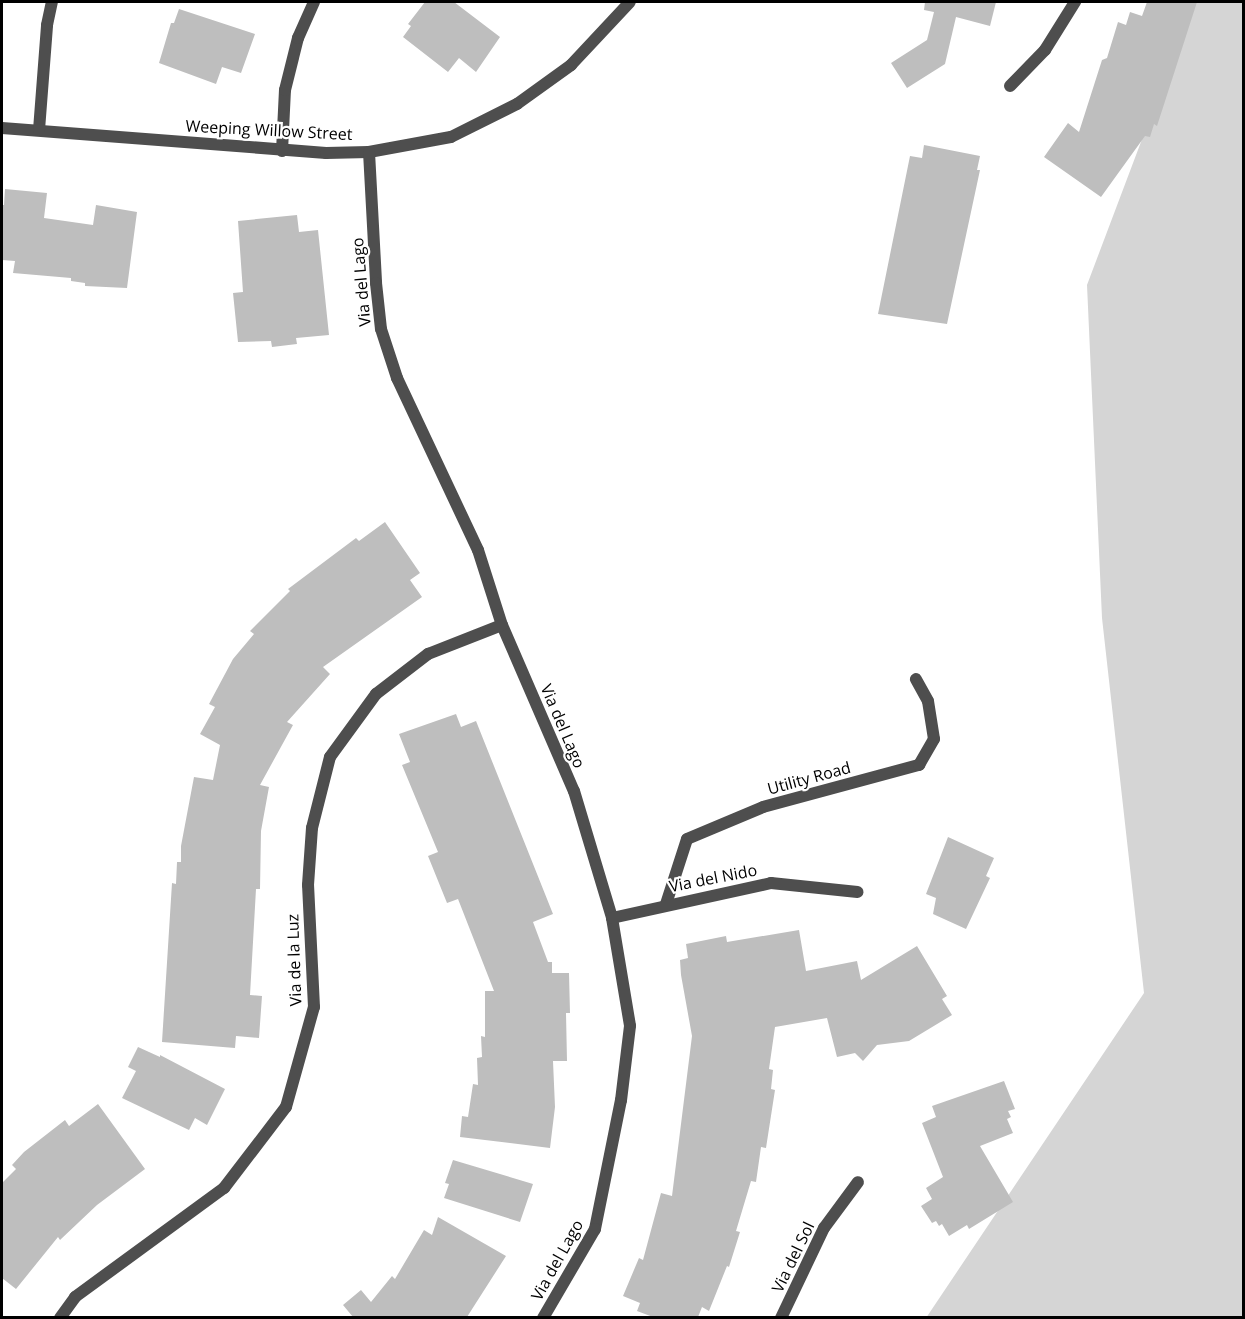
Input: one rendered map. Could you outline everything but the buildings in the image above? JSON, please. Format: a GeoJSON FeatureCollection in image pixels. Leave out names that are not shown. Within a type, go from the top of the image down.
{"type":"FeatureCollection","features":[{"type":"Feature","properties":{"kind":"street"},"geometry":{"type":"LineString","coordinates":[[39,129],[47,25],[52,2]]}},
{"type":"Feature","properties":{"kind":"street"},"geometry":{"type":"LineString","coordinates":[[282,151],[285,90],[298,38],[314,2]]}},
{"type":"Feature","properties":{"kind":"street","name":"Weeping Willow Street"},"geometry":{"type":"LineString","coordinates":[[2,128],[39,129],[282,151],[369,152],[451,137],[517,104],[571,65],[630,2]]}},
{"type":"Feature","properties":{"kind":"street"},"geometry":{"type":"LineString","coordinates":[[1010,86],[1045,50],[1075,2]]}},
{"type":"Feature","properties":{"kind":"street","name":"Via del Lago"},"geometry":{"type":"LineString","coordinates":[[369,152],[376,283],[381,329],[397,378],[478,550],[502,625],[574,791],[612,918],[630,1026],[621,1100],[595,1229],[543,1317]]}},
{"type":"Feature","properties":{"kind":"street","name":"Via de la Luz"},"geometry":{"type":"LineString","coordinates":[[60,1317],[75,1298],[224,1188],[286,1107],[314,1007],[308,885],[312,828],[330,757],[376,694],[428,654],[502,625]]}},
{"type":"Feature","properties":{"kind":"street","name":"Utility Road"},"geometry":{"type":"LineString","coordinates":[[666,904],[687,839],[763,807],[919,765],[934,739],[928,701],[916,679]]}},
{"type":"Feature","properties":{"kind":"street","name":"Via del Nido"},"geometry":{"type":"LineString","coordinates":[[612,918],[666,904],[771,883],[858,892]]}},
{"type":"Feature","properties":{"kind":"street","name":"Via del Sol"},"geometry":{"type":"LineString","coordinates":[[781,1317],[824,1228],[858,1182]]}},
{"type":"Feature","properties":{"kind":"shaded area"},"geometry":{"type":"Polygon","coordinates":[[[1188,2],[1243,2],[1243,1317],[926,1318],[1144,993],[1102,618],[1087,285],[1150,118],[1188,2]]]}}]}
